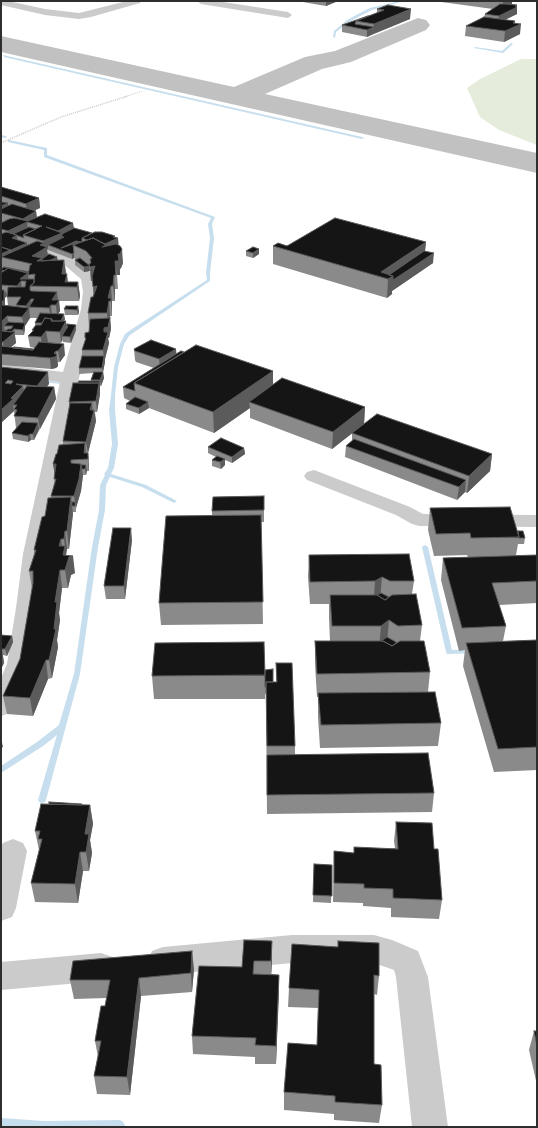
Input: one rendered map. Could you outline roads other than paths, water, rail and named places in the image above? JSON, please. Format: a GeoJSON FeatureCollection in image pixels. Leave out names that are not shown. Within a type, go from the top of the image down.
{"type":"FeatureCollection","features":[{"type":"Feature","properties":{"kind":"street"},"geometry":{"type":"LineString","coordinates":[[102,1],[124,5]]}},
{"type":"Feature","properties":{"kind":"street"},"geometry":{"type":"LineString","coordinates":[[1,2],[45,12],[79,16],[88,15],[137,1]]}},
{"type":"Feature","properties":{"kind":"street"},"geometry":{"type":"LineString","coordinates":[[201,1],[288,15]]}},
{"type":"Feature","properties":{"kind":"street"},"geometry":{"type":"LineString","coordinates":[[1,239],[67,260],[88,278],[91,292],[89,309],[70,378],[34,554],[28,608],[19,664],[1,707]]}},
{"type":"Feature","properties":{"kind":"street"},"geometry":{"type":"LineString","coordinates":[[1,368],[70,378]]}},
{"type":"Feature","properties":{"kind":"street"},"geometry":{"type":"LineString","coordinates":[[314,476],[403,511],[419,520],[537,522]]}},
{"type":"Feature","properties":{"kind":"street"},"geometry":{"type":"LineString","coordinates":[[1,908],[13,851]]}},
{"type":"Feature","properties":{"kind":"street"},"geometry":{"type":"LineString","coordinates":[[1,976],[292,949],[374,949],[392,954],[407,960],[412,977],[430,1127]]}},
{"type":"Feature","properties":{"kind":"waterway"},"geometry":{"type":"LineString","coordinates":[[334,37],[335,32],[348,21],[359,15],[371,9],[403,1]]}},
{"type":"Feature","properties":{"kind":"waterway"},"geometry":{"type":"LineString","coordinates":[[475,48],[503,52],[512,44]]}},
{"type":"Feature","properties":{"kind":"waterway"},"geometry":{"type":"LineString","coordinates":[[4,56],[362,138]]}},
{"type":"Feature","properties":{"kind":"waterway"},"geometry":{"type":"LineString","coordinates":[[1,136],[5,137]]}},
{"type":"Feature","properties":{"kind":"waterway"},"geometry":{"type":"LineString","coordinates":[[9,141],[46,149],[45,156],[213,217],[210,224],[212,238],[208,273],[209,280],[131,332],[127,335],[122,344],[116,367],[113,395],[112,410],[115,444],[111,468],[108,474]]}},
{"type":"Feature","properties":{"kind":"waterway"},"geometry":{"type":"LineString","coordinates":[[41,381],[62,383]]}},
{"type":"Feature","properties":{"kind":"waterway"},"geometry":{"type":"LineString","coordinates":[[62,726],[77,674],[95,547],[102,510],[103,485],[108,474]]}},
{"type":"Feature","properties":{"kind":"waterway"},"geometry":{"type":"LineString","coordinates":[[108,474],[144,486],[174,501]]}},
{"type":"Feature","properties":{"kind":"waterway"},"geometry":{"type":"LineString","coordinates":[[425,547],[449,652],[473,651]]}},
{"type":"Feature","properties":{"kind":"waterway"},"geometry":{"type":"LineString","coordinates":[[1,770],[40,744],[62,726]]}},
{"type":"Feature","properties":{"kind":"waterway"},"geometry":{"type":"LineString","coordinates":[[42,800],[62,726]]}},
{"type":"Feature","properties":{"kind":"waterway"},"geometry":{"type":"LineString","coordinates":[[1,1123],[44,1126],[120,1125]]}}]}
